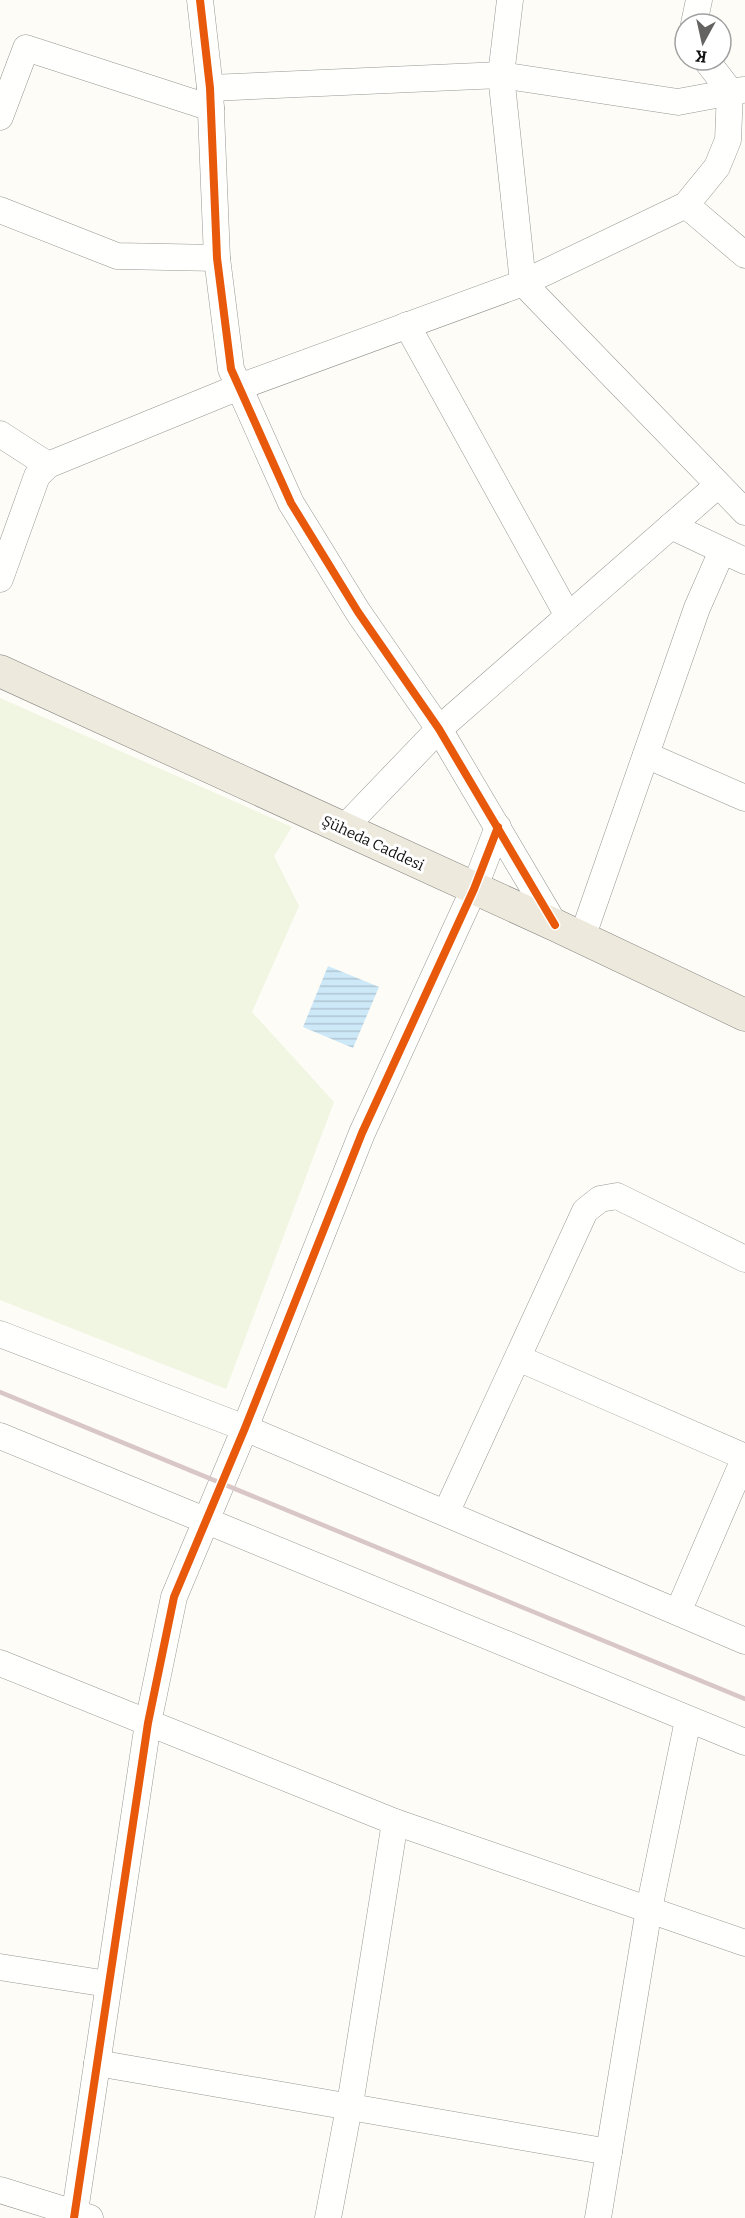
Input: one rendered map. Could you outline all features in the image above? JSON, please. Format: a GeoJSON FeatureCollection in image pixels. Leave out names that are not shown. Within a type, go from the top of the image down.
{"type":"FeatureCollection","features":[{"type":"Feature","properties":{"kind":"main road","name":"Şüheda Caddesi"},"geometry":{"type":"LineString","coordinates":[[0,671],[568,931],[745,1015]]}},
{"type":"Feature","properties":{"kind":"street"},"geometry":{"type":"LineString","coordinates":[[200,0],[211,98],[217,258],[231,369],[291,503],[358,612],[439,729],[498,827],[568,931]]}},
{"type":"Feature","properties":{"kind":"street"},"geometry":{"type":"LineString","coordinates":[[510,0],[501,75],[523,283],[745,511]]}},
{"type":"Feature","properties":{"kind":"street"},"geometry":{"type":"LineString","coordinates":[[0,117],[26,48],[211,98],[501,75],[678,102],[738,90]]}},
{"type":"Feature","properties":{"kind":"street"},"geometry":{"type":"LineString","coordinates":[[719,72],[738,90]]}},
{"type":"Feature","properties":{"kind":"street"},"geometry":{"type":"LineString","coordinates":[[0,579],[37,476],[48,465],[239,387],[523,283],[686,205],[717,167],[728,140],[738,90]]}},
{"type":"Feature","properties":{"kind":"street"},"geometry":{"type":"LineString","coordinates":[[686,205],[745,255]]}},
{"type":"Feature","properties":{"kind":"street"},"geometry":{"type":"LineString","coordinates":[[0,210],[117,256],[217,258]]}},
{"type":"Feature","properties":{"kind":"street"},"geometry":{"type":"LineString","coordinates":[[407,325],[568,616]]}},
{"type":"Feature","properties":{"kind":"street"},"geometry":{"type":"LineString","coordinates":[[0,434],[48,465]]}},
{"type":"Feature","properties":{"kind":"street"},"geometry":{"type":"LineString","coordinates":[[343,829],[439,729],[718,485]]}},
{"type":"Feature","properties":{"kind":"street"},"geometry":{"type":"LineString","coordinates":[[671,526],[745,561]]}},
{"type":"Feature","properties":{"kind":"street"},"geometry":{"type":"LineString","coordinates":[[568,931],[646,755],[697,608],[722,550]]}},
{"type":"Feature","properties":{"kind":"street"},"geometry":{"type":"LineString","coordinates":[[646,755],[745,798]]}},
{"type":"Feature","properties":{"kind":"street"},"geometry":{"type":"LineString","coordinates":[[0,2190],[80,2216],[108,1984],[148,1723],[174,1597],[245,1428],[362,1133],[474,889],[498,827]]}},
{"type":"Feature","properties":{"kind":"street"},"geometry":{"type":"LineString","coordinates":[[446,1514],[585,1211],[600,1199],[617,1196],[745,1259]]}},
{"type":"Feature","properties":{"kind":"street"},"geometry":{"type":"LineString","coordinates":[[0,1334],[245,1428],[745,1641]]}},
{"type":"Feature","properties":{"kind":"street"},"geometry":{"type":"LineString","coordinates":[[518,1358],[745,1457],[678,1612]]}},
{"type":"Feature","properties":{"kind":"street"},"geometry":{"type":"LineString","coordinates":[[0,1436],[745,1742]]}},
{"type":"Feature","properties":{"kind":"street"},"geometry":{"type":"LineString","coordinates":[[0,1663],[395,1822],[745,1943]]}},
{"type":"Feature","properties":{"kind":"street"},"geometry":{"type":"LineString","coordinates":[[598,2218],[649,1909],[688,1720]]}},
{"type":"Feature","properties":{"kind":"street"},"geometry":{"type":"LineString","coordinates":[[327,2218],[349,2108],[395,1822]]}},
{"type":"Feature","properties":{"kind":"street"},"geometry":{"type":"LineString","coordinates":[[0,1967],[108,1984]]}},
{"type":"Feature","properties":{"kind":"street"},"geometry":{"type":"LineString","coordinates":[[97,2063],[609,2152]]}},
{"type":"Feature","properties":{"kind":"green space"},"geometry":{"type":"Polygon","coordinates":[[[0,698],[292,827],[274,856],[299,906],[252,1012],[334,1102],[226,1389],[0,1300],[0,698]]]}},
{"type":"Feature","properties":{"kind":"water"},"geometry":{"type":"Polygon","coordinates":[[[328,966],[379,987],[353,1048],[303,1027],[328,966]]]}},
{"type":"Feature","properties":{"kind":"railway"},"geometry":{"type":"LineString","coordinates":[[0,1392],[745,1699]]}},
{"type":"Feature","properties":{"kind":"cycle path"},"geometry":{"type":"LineString","coordinates":[[200,0],[210,88],[217,258],[231,369],[291,503],[358,612],[439,729],[555,925]]}},
{"type":"Feature","properties":{"kind":"cycle path"},"geometry":{"type":"LineString","coordinates":[[74,2218],[148,1723],[174,1597],[245,1428],[362,1133],[474,889],[498,827]]}}]}
